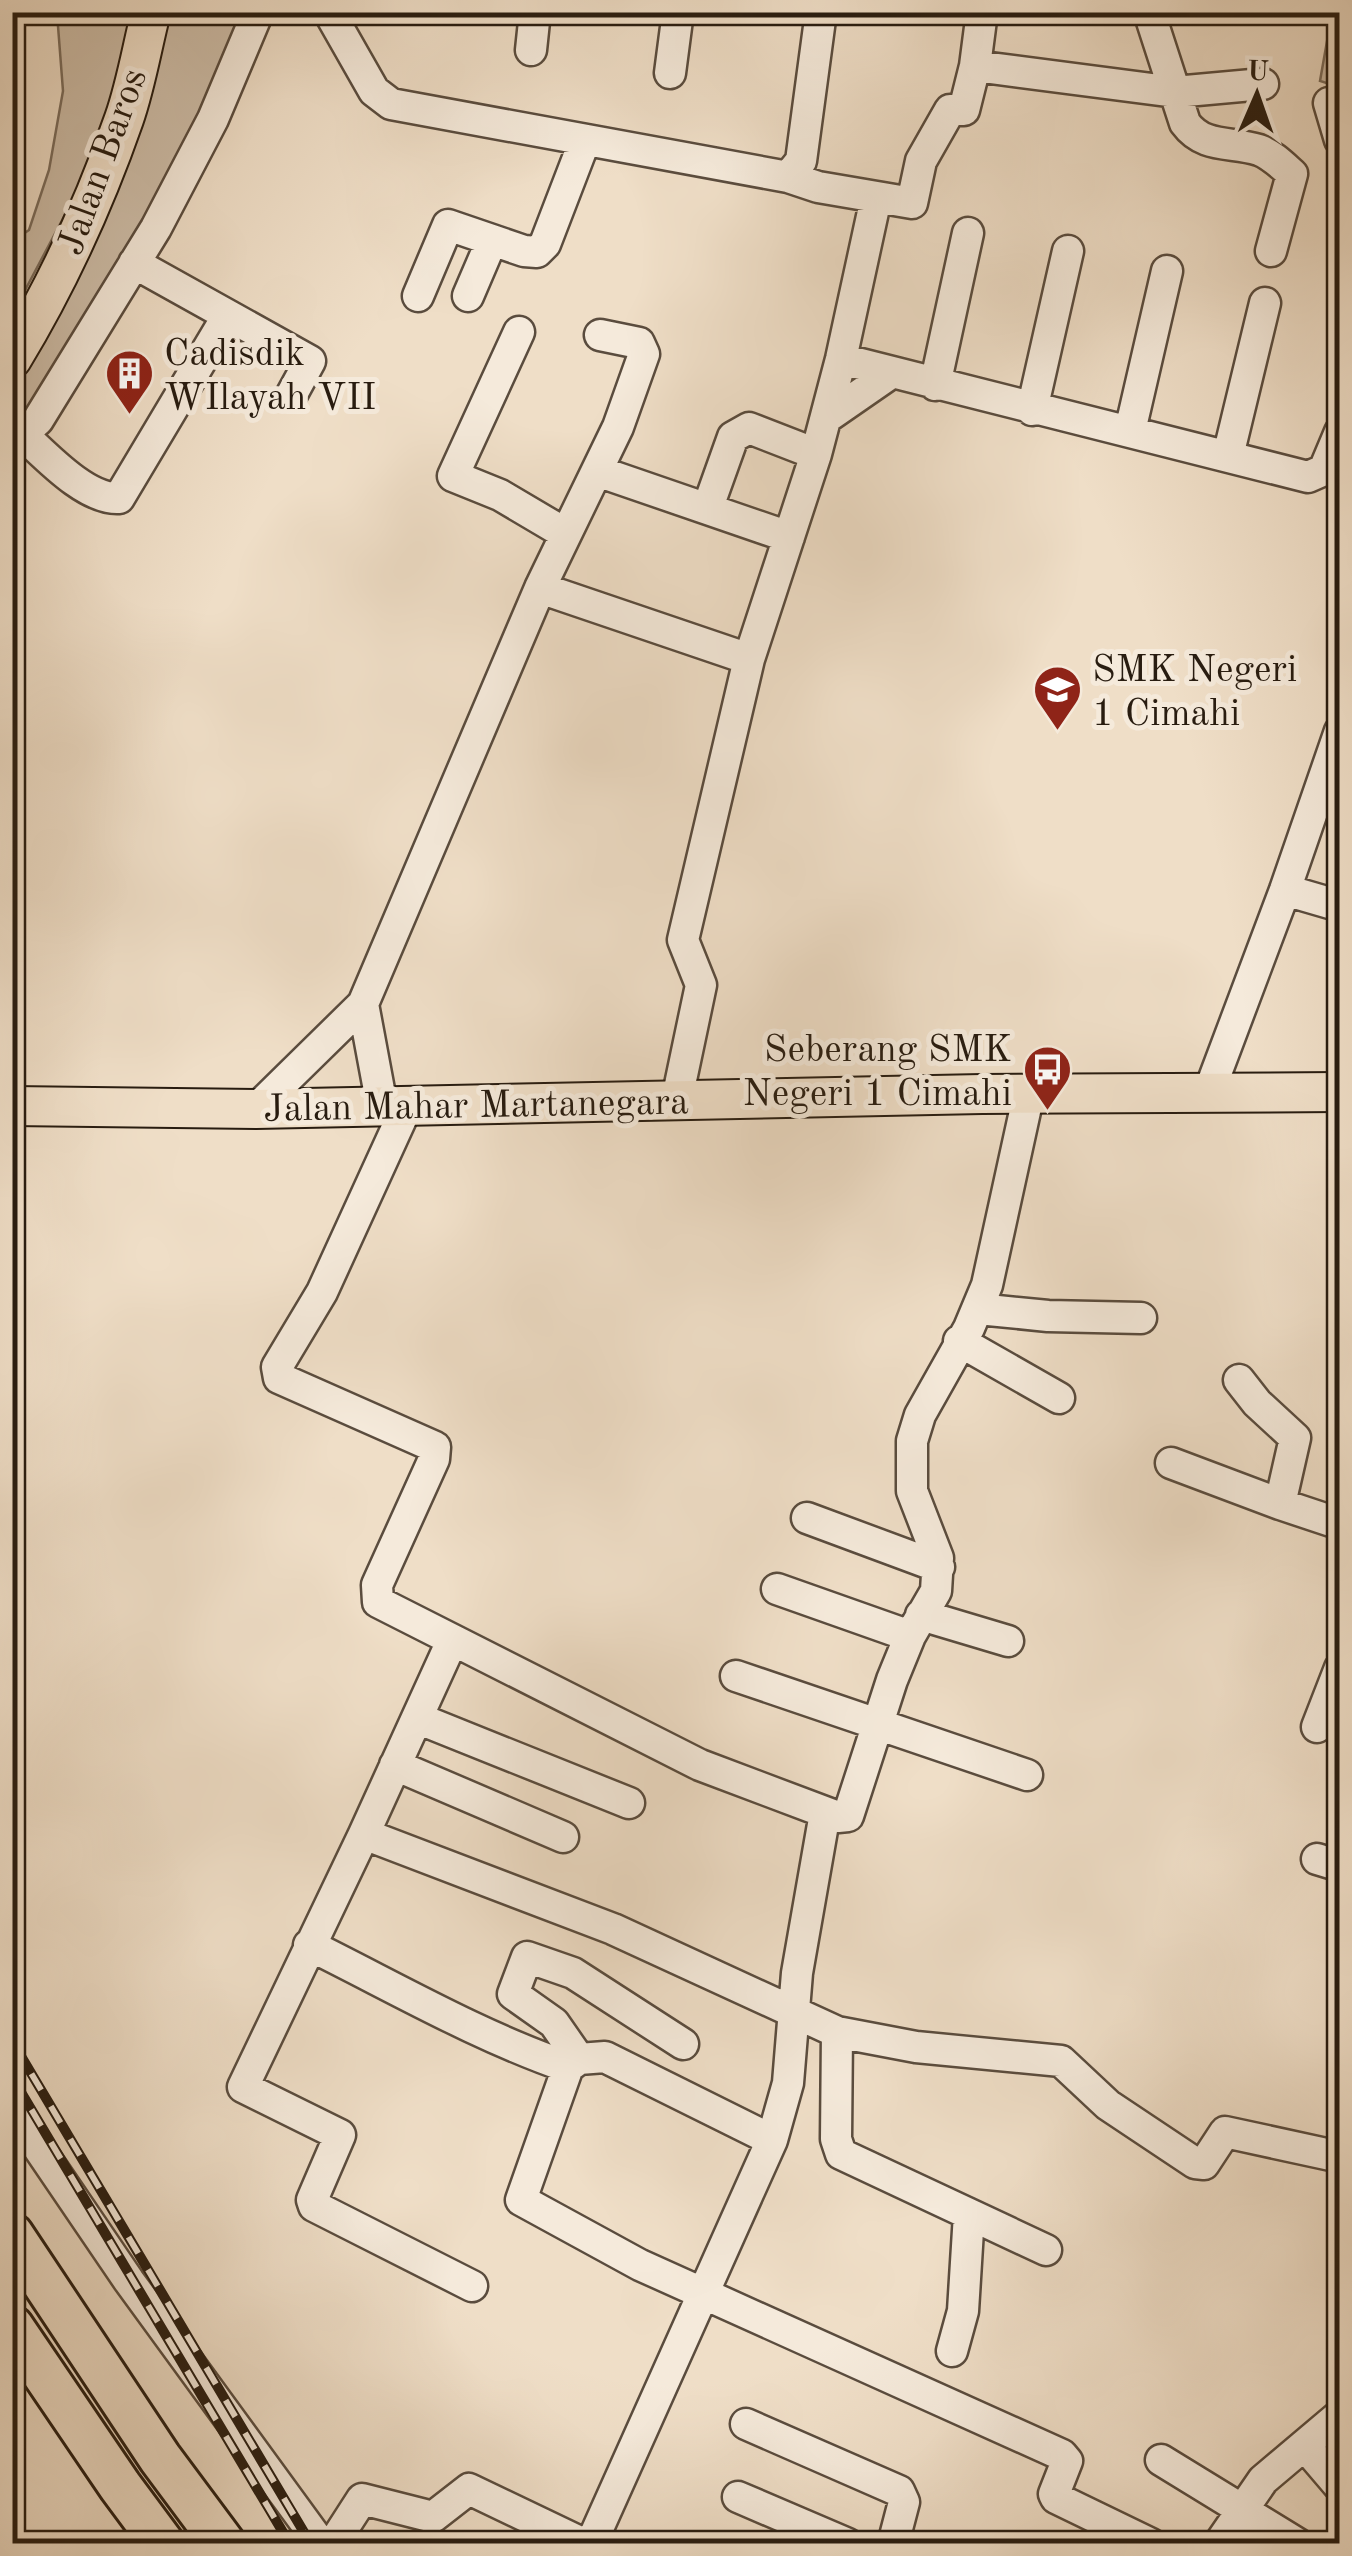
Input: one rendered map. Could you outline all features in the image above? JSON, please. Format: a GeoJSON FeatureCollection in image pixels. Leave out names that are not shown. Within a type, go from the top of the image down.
{"type":"FeatureCollection","features":[{"type":"Feature","properties":{"kind":"highway"},"geometry":{"type":"LineString","coordinates":[[12,2235],[94,2362],[224,2544]]}},
{"type":"Feature","properties":{"kind":"highway"},"geometry":{"type":"LineString","coordinates":[[12,2327],[162,2544]]}},
{"type":"Feature","properties":{"kind":"main road","name":"Jalan Baros"},"geometry":{"type":"LineString","coordinates":[[12,359],[81,229],[125,116],[151,12]]}},
{"type":"Feature","properties":{"kind":"main road","name":"Jalan Mahar Martanegara"},"geometry":{"type":"LineString","coordinates":[[19,1110],[1029,1093],[1340,1092]]}},
{"type":"Feature","properties":{"kind":"street"},"geometry":{"type":"LineString","coordinates":[[227,317],[119,498],[110,499],[72,480],[17,434],[38,420],[134,263],[213,118],[258,12]]}},
{"type":"Feature","properties":{"kind":"street"},"geometry":{"type":"LineString","coordinates":[[329,12],[374,91],[391,104],[912,203],[921,161],[950,110],[964,110],[982,12]]}},
{"type":"Feature","properties":{"kind":"street"},"geometry":{"type":"LineString","coordinates":[[531,50],[535,12]]}},
{"type":"Feature","properties":{"kind":"street"},"geometry":{"type":"LineString","coordinates":[[670,73],[678,12]]}},
{"type":"Feature","properties":{"kind":"street"},"geometry":{"type":"LineString","coordinates":[[788,178],[801,161],[821,12]]}},
{"type":"Feature","properties":{"kind":"street"},"geometry":{"type":"LineString","coordinates":[[1149,12],[1184,123],[1193,135],[1205,142],[1264,152],[1292,174],[1270,251]]}},
{"type":"Feature","properties":{"kind":"street"},"geometry":{"type":"LineString","coordinates":[[975,66],[1175,92],[1263,84]]}},
{"type":"Feature","properties":{"kind":"street"},"geometry":{"type":"LineString","coordinates":[[1328,103],[1340,140]]}},
{"type":"Feature","properties":{"kind":"street"},"geometry":{"type":"LineString","coordinates":[[418,296],[448,225],[537,252],[545,244],[585,140]]}},
{"type":"Feature","properties":{"kind":"street"},"geometry":{"type":"LineString","coordinates":[[677,1099],[701,987],[682,940],[749,659],[816,454],[842,359],[876,198]]}},
{"type":"Feature","properties":{"kind":"street"},"geometry":{"type":"LineString","coordinates":[[935,384],[968,233]]}},
{"type":"Feature","properties":{"kind":"street"},"geometry":{"type":"LineString","coordinates":[[468,296],[492,240]]}},
{"type":"Feature","properties":{"kind":"street"},"geometry":{"type":"LineString","coordinates":[[1032,410],[1068,251]]}},
{"type":"Feature","properties":{"kind":"street"},"geometry":{"type":"LineString","coordinates":[[134,263],[310,360],[292,394]]}},
{"type":"Feature","properties":{"kind":"street"},"geometry":{"type":"LineString","coordinates":[[1130,431],[1167,271]]}},
{"type":"Feature","properties":{"kind":"street"},"geometry":{"type":"LineString","coordinates":[[1228,456],[1265,303]]}},
{"type":"Feature","properties":{"kind":"street"},"geometry":{"type":"LineString","coordinates":[[520,332],[453,476],[500,496],[566,534]]}},
{"type":"Feature","properties":{"kind":"street"},"geometry":{"type":"LineString","coordinates":[[256,1109],[362,1004],[540,588],[618,427],[644,354],[639,343],[600,335]]}},
{"type":"Feature","properties":{"kind":"street"},"geometry":{"type":"LineString","coordinates":[[842,359],[1308,477],[1318,476],[1324,470],[1340,432]]}},
{"type":"Feature","properties":{"kind":"street"},"geometry":{"type":"LineString","coordinates":[[826,418],[891,373]]}},
{"type":"Feature","properties":{"kind":"street"},"geometry":{"type":"LineString","coordinates":[[708,507],[733,437],[740,430],[748,428],[816,454]]}},
{"type":"Feature","properties":{"kind":"street"},"geometry":{"type":"LineString","coordinates":[[597,471],[790,537]]}},
{"type":"Feature","properties":{"kind":"street"},"geometry":{"type":"LineString","coordinates":[[540,588],[749,659]]}},
{"type":"Feature","properties":{"kind":"street"},"geometry":{"type":"LineString","coordinates":[[1209,1092],[1340,731]]}},
{"type":"Feature","properties":{"kind":"street"},"geometry":{"type":"LineString","coordinates":[[1285,890],[1340,906]]}},
{"type":"Feature","properties":{"kind":"street"},"geometry":{"type":"LineString","coordinates":[[362,1004],[394,1106],[357,1221],[322,1292],[279,1361],[278,1372],[279,1378],[435,1447],[434,1459],[377,1584],[376,1598],[381,1606],[700,1765],[838,1818],[848,1816],[875,1724],[915,1625],[936,1591],[938,1567],[912,1490],[910,1455],[920,1415],[987,1285],[1029,1093]]}},
{"type":"Feature","properties":{"kind":"street"},"geometry":{"type":"LineString","coordinates":[[978,1309],[1048,1316],[1141,1318]]}},
{"type":"Feature","properties":{"kind":"street"},"geometry":{"type":"LineString","coordinates":[[960,1341],[1059,1398]]}},
{"type":"Feature","properties":{"kind":"street"},"geometry":{"type":"LineString","coordinates":[[1239,1380],[1257,1404],[1295,1438],[1280,1504]]}},
{"type":"Feature","properties":{"kind":"street"},"geometry":{"type":"LineString","coordinates":[[1171,1463],[1340,1524]]}},
{"type":"Feature","properties":{"kind":"street"},"geometry":{"type":"LineString","coordinates":[[807,1518],[938,1567]]}},
{"type":"Feature","properties":{"kind":"street"},"geometry":{"type":"LineString","coordinates":[[778,1589],[915,1625],[1008,1641]]}},
{"type":"Feature","properties":{"kind":"street"},"geometry":{"type":"LineString","coordinates":[[452,1641],[244,2088],[340,2136],[312,2200],[314,2206],[472,2286]]}},
{"type":"Feature","properties":{"kind":"street"},"geometry":{"type":"LineString","coordinates":[[1317,1727],[1340,1668]]}},
{"type":"Feature","properties":{"kind":"street"},"geometry":{"type":"LineString","coordinates":[[736,1676],[1027,1775]]}},
{"type":"Feature","properties":{"kind":"street"},"geometry":{"type":"LineString","coordinates":[[417,1718],[629,1803]]}},
{"type":"Feature","properties":{"kind":"street"},"geometry":{"type":"LineString","coordinates":[[395,1765],[563,1837]]}},
{"type":"Feature","properties":{"kind":"street"},"geometry":{"type":"LineString","coordinates":[[592,2544],[772,2140],[788,2083],[807,1906],[825,1813]]}},
{"type":"Feature","properties":{"kind":"street"},"geometry":{"type":"LineString","coordinates":[[364,1834],[612,1929],[836,2032],[916,2047],[1061,2061],[1108,2105],[1200,2164],[1204,2164],[1225,2132],[1340,2156]]}},
{"type":"Feature","properties":{"kind":"street"},"geometry":{"type":"LineString","coordinates":[[309,1945],[457,2021],[574,2063],[605,2058],[772,2140]]}},
{"type":"Feature","properties":{"kind":"street"},"geometry":{"type":"LineString","coordinates":[[683,2044],[573,1973],[527,1958],[513,1994],[554,2023],[574,2063],[523,2202],[597,2244],[1062,2454],[1067,2462],[1054,2494],[1056,2498],[1151,2544]]}},
{"type":"Feature","properties":{"kind":"street"},"geometry":{"type":"LineString","coordinates":[[836,2032],[836,2140],[841,2154],[1046,2250]]}},
{"type":"Feature","properties":{"kind":"street"},"geometry":{"type":"LineString","coordinates":[[12,2109],[130,2281],[320,2544]]}},
{"type":"Feature","properties":{"kind":"street"},"geometry":{"type":"LineString","coordinates":[[952,2350],[963,2311],[969,2214]]}},
{"type":"Feature","properties":{"kind":"street"},"geometry":{"type":"LineString","coordinates":[[1219,2544],[1274,2468],[1340,2415]]}},
{"type":"Feature","properties":{"kind":"street"},"geometry":{"type":"LineString","coordinates":[[746,2424],[899,2491],[904,2502],[893,2544]]}},
{"type":"Feature","properties":{"kind":"street"},"geometry":{"type":"LineString","coordinates":[[1305,2446],[1340,2487]]}},
{"type":"Feature","properties":{"kind":"street"},"geometry":{"type":"LineString","coordinates":[[1161,2460],[1298,2544]]}},
{"type":"Feature","properties":{"kind":"street"},"geometry":{"type":"LineString","coordinates":[[333,2544],[362,2498],[433,2517],[468,2488],[584,2544]]}},
{"type":"Feature","properties":{"kind":"street"},"geometry":{"type":"LineString","coordinates":[[738,2497],[848,2544]]}},
{"type":"Feature","properties":{"kind":"shaded area"},"geometry":{"type":"Polygon","coordinates":[[[57,13],[130,13],[117,97],[76,194],[13,313],[13,241],[29,230],[49,170],[63,91],[57,13]]]}},
{"type":"Feature","properties":{"kind":"shaded area"},"geometry":{"type":"Polygon","coordinates":[[[170,13],[243,13],[172,183],[30,413],[13,421],[13,384],[47,324],[137,134],[170,13]]]}},
{"type":"Feature","properties":{"kind":"shaded area"},"geometry":{"type":"Polygon","coordinates":[[[1332,13],[1339,13],[1339,87],[1320,81],[1332,13]]]}},
{"type":"Feature","properties":{"kind":"railway"},"geometry":{"type":"LineString","coordinates":[[12,2041],[311,2544]]}},
{"type":"Feature","properties":{"kind":"railway"},"geometry":{"type":"LineString","coordinates":[[12,2077],[290,2544]]}},
{"type":"Feature","properties":{"kind":"place","name":"Cadisdik WIlayah VII"},"geometry":{"type":"Point","coordinates":[129,416]}},
{"type":"Feature","properties":{"kind":"place","name":"SMK Negeri 1 Cimahi"},"geometry":{"type":"Point","coordinates":[1057,732]}},
{"type":"Feature","properties":{"kind":"place","name":"Seberang SMK Negeri 1 Cimahi"},"geometry":{"type":"Point","coordinates":[1047,1112]}}]}
